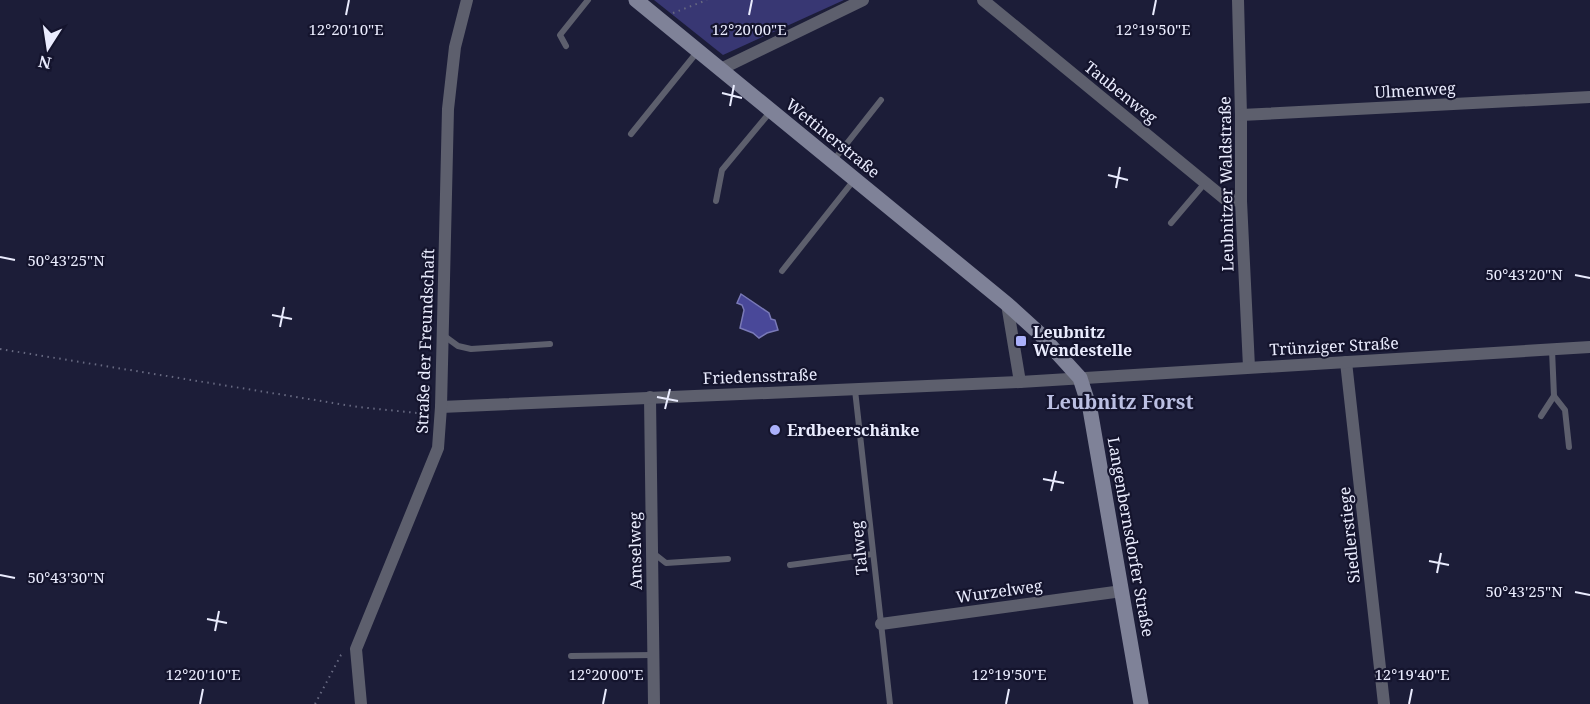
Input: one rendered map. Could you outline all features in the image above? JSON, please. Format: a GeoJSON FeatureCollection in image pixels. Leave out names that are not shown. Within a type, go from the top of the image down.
{"type":"FeatureCollection","features":[{"type":"Feature","properties":{"kind":"street","name":"Straße der Freundschaft"},"geometry":{"type":"LineString","coordinates":[[361,704],[356,649],[438,448],[441,411],[448,109],[455,47],[467,0]]}},
{"type":"Feature","properties":{"kind":"street","name":"Wettinerstraße"},"geometry":{"type":"LineString","coordinates":[[636,0],[1007,304],[1039,333],[1080,378]]}},
{"type":"Feature","properties":{"kind":"street"},"geometry":{"type":"LineString","coordinates":[[721,69],[863,0]]}},
{"type":"Feature","properties":{"kind":"street","name":"Taubenweg"},"geometry":{"type":"LineString","coordinates":[[983,0],[1225,199],[1241,201]]}},
{"type":"Feature","properties":{"kind":"street","name":"Leubnitzer Waldstraße"},"geometry":{"type":"LineString","coordinates":[[1238,0],[1241,201],[1249,367]]}},
{"type":"Feature","properties":{"kind":"street","name":"Ulmenweg"},"geometry":{"type":"LineString","coordinates":[[1241,116],[1590,97]]}},
{"type":"Feature","properties":{"kind":"street"},"geometry":{"type":"LineString","coordinates":[[1007,304],[1020,382]]}},
{"type":"Feature","properties":{"kind":"street","name":"Trünziger Straße"},"geometry":{"type":"LineString","coordinates":[[1080,378],[1590,347]]}},
{"type":"Feature","properties":{"kind":"street","name":"Siedlerstiege"},"geometry":{"type":"LineString","coordinates":[[1346,362],[1384,704]]}},
{"type":"Feature","properties":{"kind":"street","name":"Friedensstraße"},"geometry":{"type":"LineString","coordinates":[[441,411],[650,397],[1080,378]]}},
{"type":"Feature","properties":{"kind":"street","name":"Langenbernsdorfer Straße"},"geometry":{"type":"LineString","coordinates":[[1080,378],[1090,410],[1141,704]]}},
{"type":"Feature","properties":{"kind":"street","name":"Amselweg"},"geometry":{"type":"LineString","coordinates":[[650,397],[654,704]]}},
{"type":"Feature","properties":{"kind":"street","name":"Wurzelweg"},"geometry":{"type":"LineString","coordinates":[[881,624],[1122,591]]}},
{"type":"Feature","properties":{"kind":"lane"},"geometry":{"type":"LineString","coordinates":[[566,46],[560,35],[588,0]]}},
{"type":"Feature","properties":{"kind":"lane"},"geometry":{"type":"LineString","coordinates":[[631,134],[698,51]]}},
{"type":"Feature","properties":{"kind":"lane"},"geometry":{"type":"LineString","coordinates":[[832,161],[881,100]]}},
{"type":"Feature","properties":{"kind":"lane"},"geometry":{"type":"LineString","coordinates":[[716,201],[722,170],[771,111]]}},
{"type":"Feature","properties":{"kind":"lane"},"geometry":{"type":"LineString","coordinates":[[782,271],[854,179]]}},
{"type":"Feature","properties":{"kind":"lane"},"geometry":{"type":"LineString","coordinates":[[1171,223],[1205,183]]}},
{"type":"Feature","properties":{"kind":"lane"},"geometry":{"type":"LineString","coordinates":[[442,335],[458,346],[471,349],[550,344]]}},
{"type":"Feature","properties":{"kind":"lane"},"geometry":{"type":"LineString","coordinates":[[1541,416],[1554,396],[1552,350]]}},
{"type":"Feature","properties":{"kind":"lane","name":"Talweg"},"geometry":{"type":"LineString","coordinates":[[855,389],[890,704]]}},
{"type":"Feature","properties":{"kind":"lane"},"geometry":{"type":"LineString","coordinates":[[1554,396],[1565,410],[1569,447]]}},
{"type":"Feature","properties":{"kind":"lane"},"geometry":{"type":"LineString","coordinates":[[652,552],[666,563],[728,559]]}},
{"type":"Feature","properties":{"kind":"lane"},"geometry":{"type":"LineString","coordinates":[[790,565],[873,554]]}},
{"type":"Feature","properties":{"kind":"lane"},"geometry":{"type":"LineString","coordinates":[[571,656],[653,655]]}},
{"type":"Feature","properties":{"kind":"path"},"geometry":{"type":"LineString","coordinates":[[659,18],[707,0]]}},
{"type":"Feature","properties":{"kind":"path"},"geometry":{"type":"LineString","coordinates":[[0,349],[358,407],[441,411]]}},
{"type":"Feature","properties":{"kind":"path"},"geometry":{"type":"LineString","coordinates":[[315,704],[341,655],[356,649]]}},
{"type":"Feature","properties":{"kind":"shaded area"},"geometry":{"type":"Polygon","coordinates":[[[654,0],[844,0],[723,55],[654,0]]]}},
{"type":"Feature","properties":{"kind":"shaded area"},"geometry":{"type":"Polygon","coordinates":[[[741,294],[769,313],[771,319],[775,320],[778,330],[759,338],[740,328],[744,310],[742,305],[737,303],[741,294]]]}},
{"type":"Feature","properties":{"kind":"place","name":"Leubnitz Wendestelle"},"geometry":{"type":"Point","coordinates":[1021,341]}},
{"type":"Feature","properties":{"kind":"place","name":"Erdbeerschänke"},"geometry":{"type":"Point","coordinates":[775,430]}},
{"type":"Feature","properties":{"kind":"district","name":"Leubnitz Forst"},"geometry":{"type":"Point","coordinates":[1120,402]}}]}
